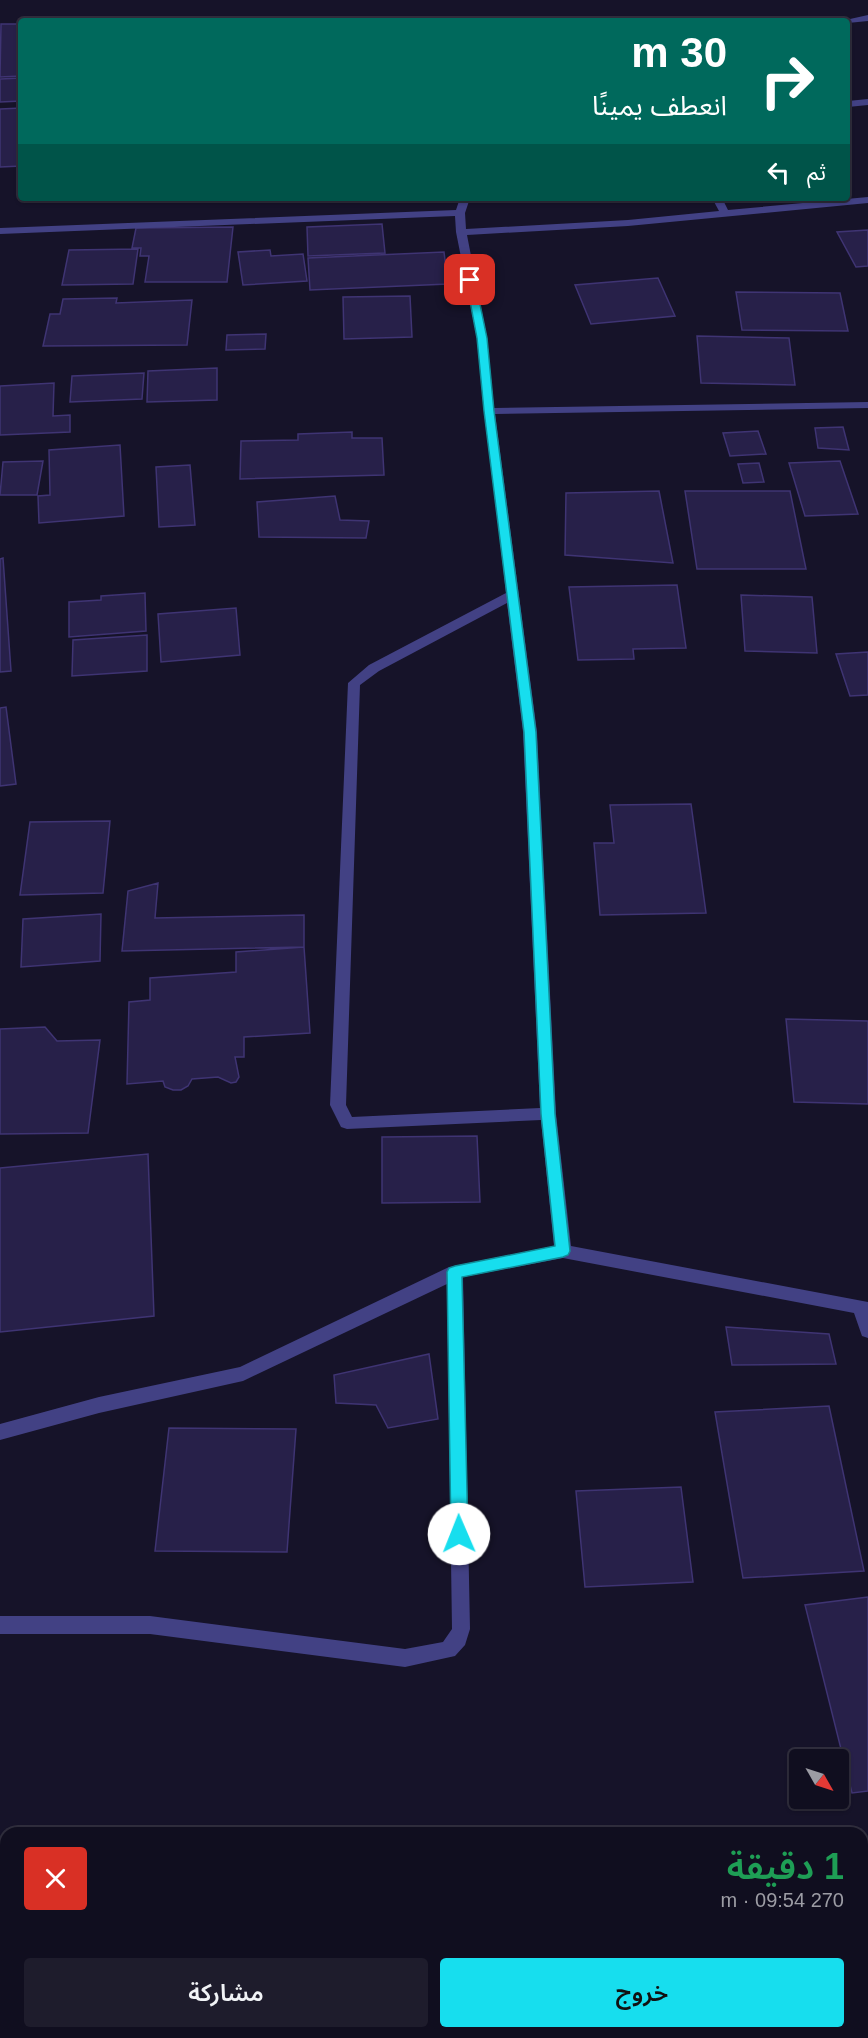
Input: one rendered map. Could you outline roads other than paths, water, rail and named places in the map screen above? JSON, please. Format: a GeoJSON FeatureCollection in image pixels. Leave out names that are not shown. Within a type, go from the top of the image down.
{"type":"FeatureCollection","features":[{"type":"Feature","properties":{"kind":"street"},"geometry":{"type":"LineString","coordinates":[[850,20],[868,18]]}},
{"type":"Feature","properties":{"kind":"street"},"geometry":{"type":"LineString","coordinates":[[850,104],[868,102]]}},
{"type":"Feature","properties":{"kind":"street"},"geometry":{"type":"LineString","coordinates":[[461,232],[628,223],[723,212],[868,200]]}},
{"type":"Feature","properties":{"kind":"street"},"geometry":{"type":"LineString","coordinates":[[464,201],[460,213],[461,232],[482,338],[489,411],[530,732],[548,1114],[563,1251]]}},
{"type":"Feature","properties":{"kind":"street"},"geometry":{"type":"LineString","coordinates":[[718,201],[723,212]]}},
{"type":"Feature","properties":{"kind":"street"},"geometry":{"type":"LineString","coordinates":[[0,231],[460,213]]}},
{"type":"Feature","properties":{"kind":"street"},"geometry":{"type":"LineString","coordinates":[[489,411],[868,405]]}},
{"type":"Feature","properties":{"kind":"street"},"geometry":{"type":"LineString","coordinates":[[514,594],[374,668],[354,683],[338,1105],[347,1123],[548,1114]]}},
{"type":"Feature","properties":{"kind":"street"},"geometry":{"type":"LineString","coordinates":[[0,1432],[99,1405],[243,1374],[455,1272],[563,1251],[865,1308],[868,1331]]}},
{"type":"Feature","properties":{"kind":"street"},"geometry":{"type":"LineString","coordinates":[[0,1625],[150,1625],[405,1658],[448,1650],[458,1639],[461,1629],[455,1272]]}}]}
